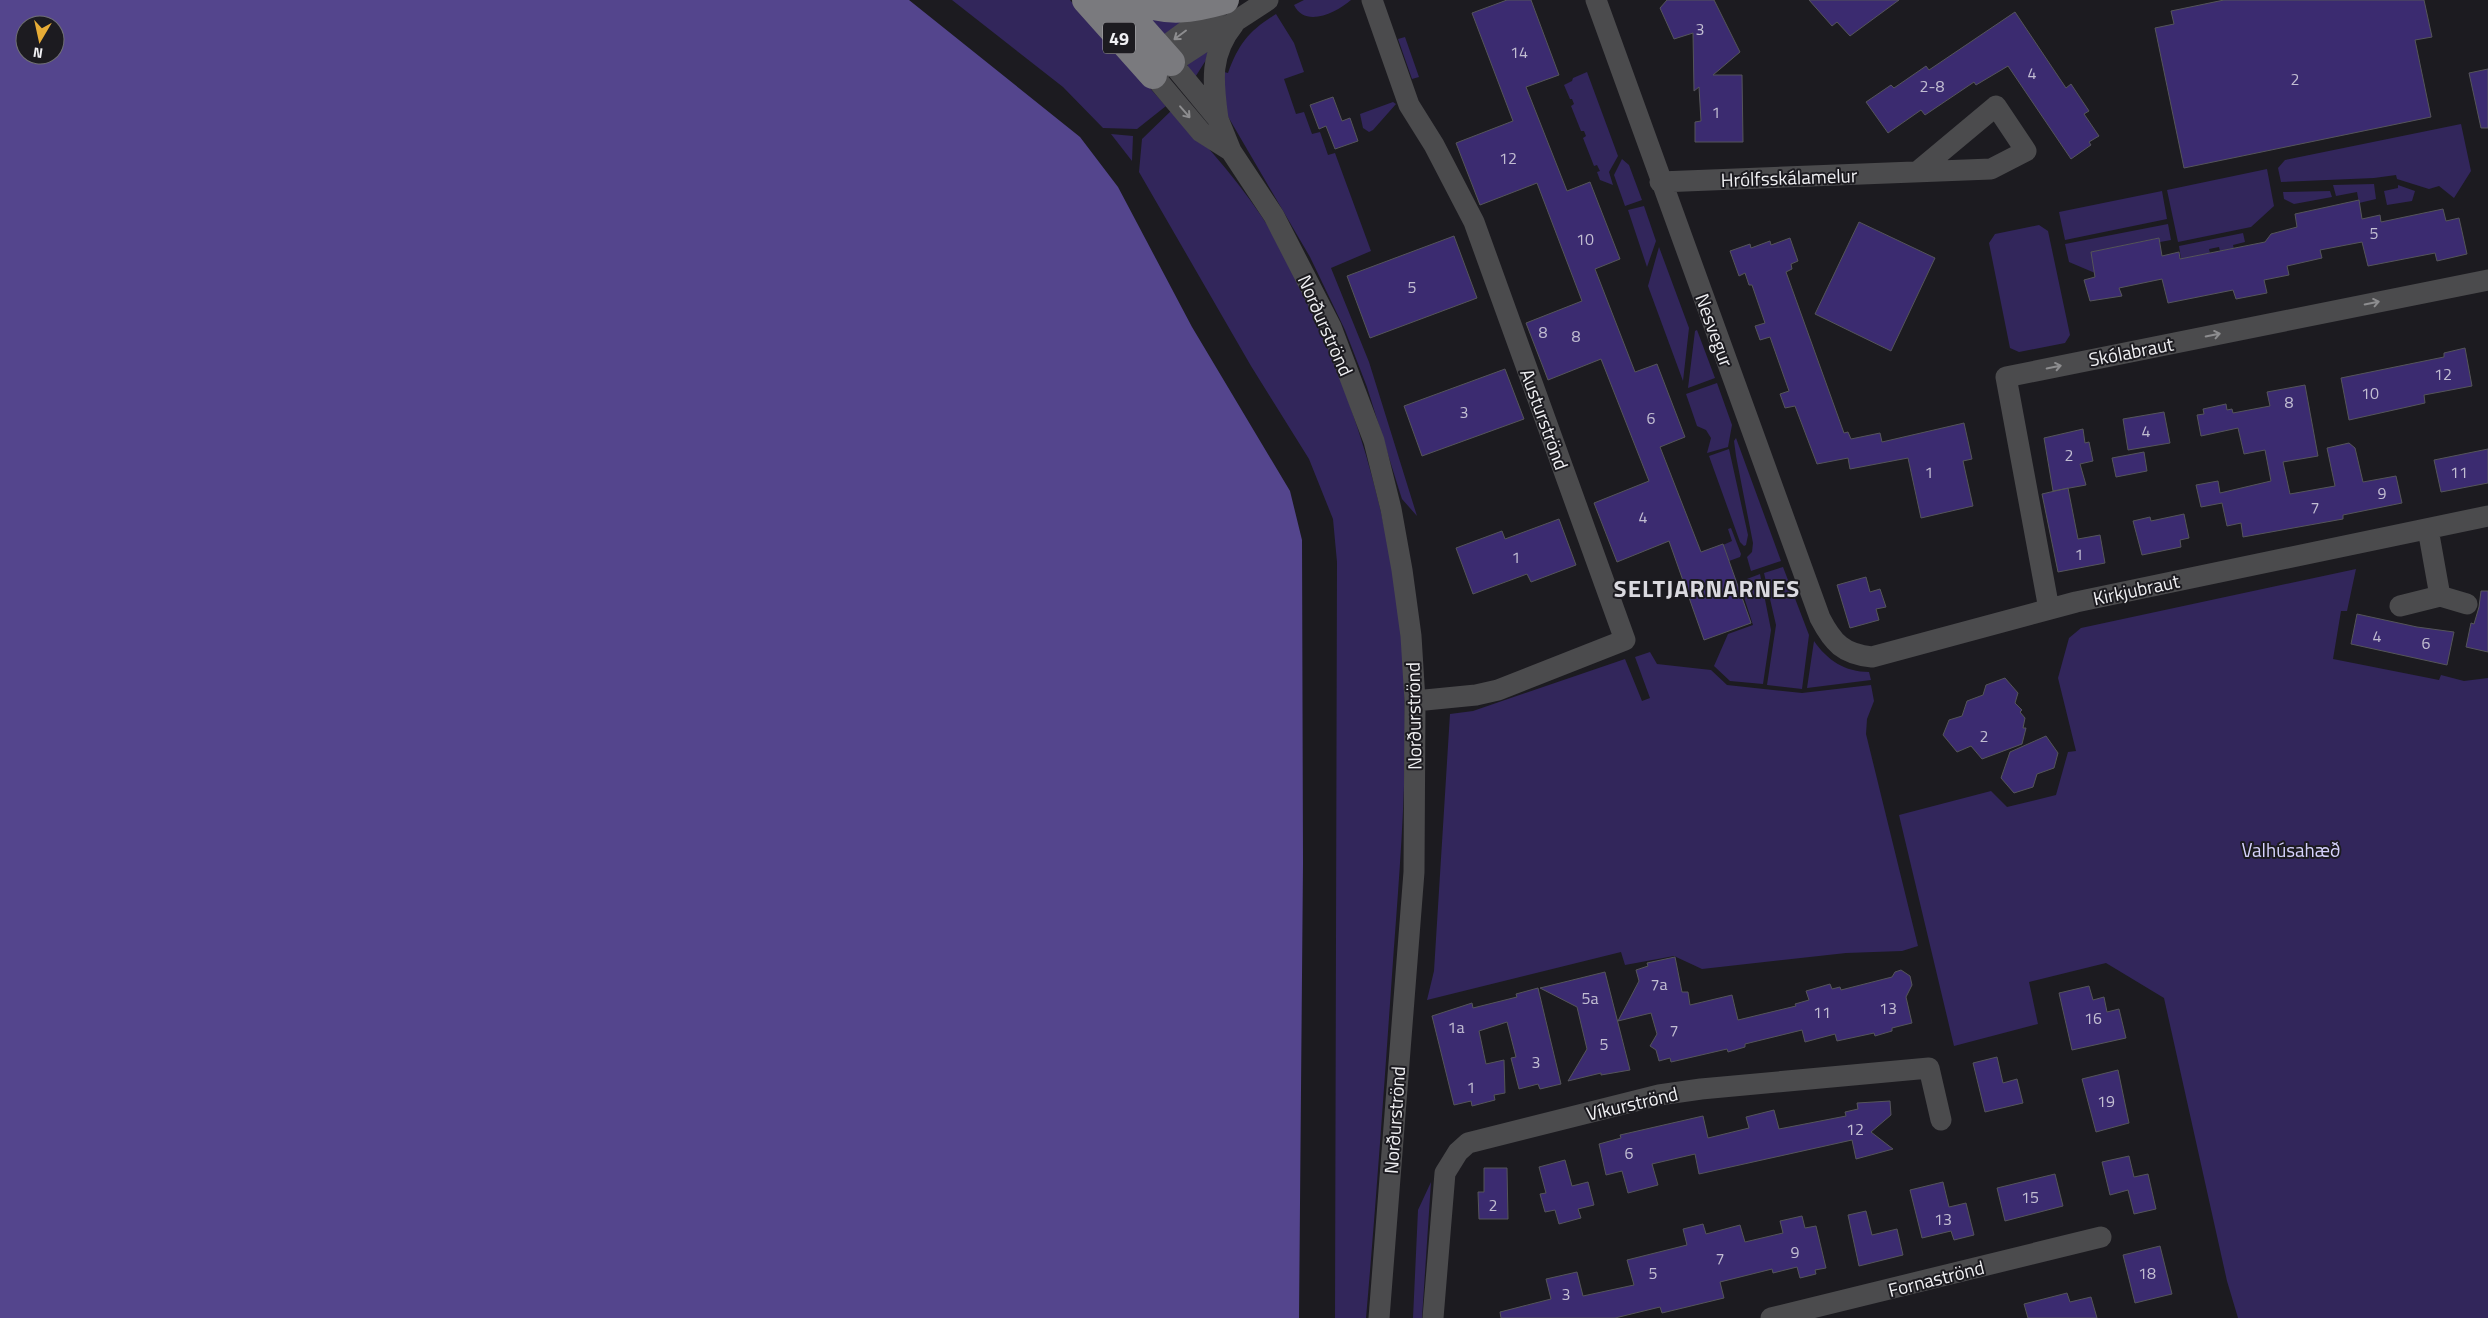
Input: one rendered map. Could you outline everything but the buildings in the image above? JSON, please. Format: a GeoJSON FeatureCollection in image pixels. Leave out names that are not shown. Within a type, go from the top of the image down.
{"type":"FeatureCollection","features":[{"type":"Feature","properties":{"kind":"main road","name":"49"},"geometry":{"type":"LineString","coordinates":[[1086,0],[1157,62]]}},
{"type":"Feature","properties":{"kind":"main road","name":"49"},"geometry":{"type":"LineString","coordinates":[[1116,0],[1157,62]]}},
{"type":"Feature","properties":{"kind":"main road","name":"49"},"geometry":{"type":"LineString","coordinates":[[1136,0],[1164,9],[1181,11],[1230,6]]}},
{"type":"Feature","properties":{"kind":"street"},"geometry":{"type":"LineString","coordinates":[[1157,62],[1230,6],[1268,0]]}},
{"type":"Feature","properties":{"kind":"street","name":"Austurströnd"},"geometry":{"type":"LineString","coordinates":[[1372,0],[1408,105],[1434,145],[1474,222],[1625,640],[1498,690],[1476,695],[1415,701]]}},
{"type":"Feature","properties":{"kind":"street","name":"Nesvegur"},"geometry":{"type":"LineString","coordinates":[[1596,0],[1660,182],[1820,618],[1836,643],[1848,652]]}},
{"type":"Feature","properties":{"kind":"street"},"geometry":{"type":"LineString","coordinates":[[1218,119],[1214,76],[1217,53],[1226,34],[1230,6]]}},
{"type":"Feature","properties":{"kind":"street","name":"Norðurströnd"},"geometry":{"type":"LineString","coordinates":[[1157,62],[1218,119],[1231,151],[1274,216],[1331,327],[1374,441],[1402,570],[1411,636],[1415,701],[1414,872],[1379,1318]]}},
{"type":"Feature","properties":{"kind":"street","name":"Norðurströnd"},"geometry":{"type":"LineString","coordinates":[[1157,62],[1201,132],[1231,151]]}},
{"type":"Feature","properties":{"kind":"street","name":"Hrólfsskálamelur"},"geometry":{"type":"LineString","coordinates":[[1660,182],[1918,172],[1991,169],[2026,151],[1996,106],[1918,172]]}},
{"type":"Feature","properties":{"kind":"street","name":"Skólabraut"},"geometry":{"type":"LineString","coordinates":[[2049,609],[2006,377],[2488,280]]}},
{"type":"Feature","properties":{"kind":"street","name":"Kirkjubraut"},"geometry":{"type":"LineString","coordinates":[[1848,652],[1872,657],[2049,609],[2488,516]]}},
{"type":"Feature","properties":{"kind":"street"},"geometry":{"type":"LineString","coordinates":[[2428,529],[2440,596]]}},
{"type":"Feature","properties":{"kind":"street"},"geometry":{"type":"LineString","coordinates":[[2400,606],[2440,596],[2467,604]]}},
{"type":"Feature","properties":{"kind":"street","name":"Víkurströnd"},"geometry":{"type":"LineString","coordinates":[[1433,1318],[1445,1173],[1458,1152],[1468,1143],[1660,1095],[1701,1089],[1928,1068],[1941,1120]]}},
{"type":"Feature","properties":{"kind":"street","name":"Fornaströnd"},"geometry":{"type":"LineString","coordinates":[[1771,1318],[2101,1237]]}},
{"type":"Feature","properties":{"kind":"green space"},"geometry":{"type":"Polygon","coordinates":[[[952,0],[1070,0],[1166,106],[1137,129],[1103,128],[1063,87],[952,0]]]}},
{"type":"Feature","properties":{"kind":"green space"},"geometry":{"type":"Polygon","coordinates":[[[1304,0],[1351,0],[1337,10],[1313,17],[1305,16],[1294,5],[1304,0]]]}},
{"type":"Feature","properties":{"kind":"green space"},"geometry":{"type":"Polygon","coordinates":[[[1145,13],[1196,15],[1164,37],[1145,13]]]}},
{"type":"Feature","properties":{"kind":"green space"},"geometry":{"type":"Polygon","coordinates":[[[1276,14],[1294,43],[1304,72],[1284,79],[1296,114],[1304,112],[1312,134],[1320,132],[1328,155],[1335,153],[1371,251],[1331,268],[1369,362],[1417,516],[1402,499],[1367,387],[1345,330],[1310,257],[1223,108],[1220,71],[1228,73],[1236,54],[1246,39],[1259,26],[1276,14]]]}},
{"type":"Feature","properties":{"kind":"green space"},"geometry":{"type":"Polygon","coordinates":[[[1405,37],[1419,77],[1412,79],[1398,39],[1405,37]]]}},
{"type":"Feature","properties":{"kind":"green space"},"geometry":{"type":"Polygon","coordinates":[[[1209,47],[1206,60],[1194,79],[1187,69],[1188,64],[1209,47]]]}},
{"type":"Feature","properties":{"kind":"green space"},"geometry":{"type":"Polygon","coordinates":[[[1587,72],[1618,156],[1609,172],[1613,185],[1600,180],[1597,172],[1600,171],[1597,165],[1594,166],[1583,138],[1586,136],[1584,131],[1581,131],[1571,106],[1574,104],[1564,85],[1572,81],[1573,78],[1587,72]]]}},
{"type":"Feature","properties":{"kind":"green space"},"geometry":{"type":"Polygon","coordinates":[[[1393,102],[1396,104],[1373,130],[1369,132],[1363,128],[1360,114],[1393,102]]]}},
{"type":"Feature","properties":{"kind":"green space"},"geometry":{"type":"Polygon","coordinates":[[[1173,109],[1243,190],[1279,244],[1295,276],[1325,341],[1360,435],[1374,483],[1394,582],[1401,632],[1404,682],[1404,791],[1383,1104],[1366,1318],[1335,1318],[1337,562],[1333,519],[1309,459],[1251,366],[1139,172],[1142,139],[1173,109]]]}},
{"type":"Feature","properties":{"kind":"green space"},"geometry":{"type":"Polygon","coordinates":[[[2461,124],[2471,171],[2454,198],[2439,186],[2429,189],[2397,179],[2396,175],[2374,178],[2281,182],[2278,168],[2285,160],[2461,124]]]}},
{"type":"Feature","properties":{"kind":"green space"},"geometry":{"type":"Polygon","coordinates":[[[1111,134],[1133,136],[1132,161],[1111,134]]]}},
{"type":"Feature","properties":{"kind":"green space"},"geometry":{"type":"Polygon","coordinates":[[[1622,159],[1629,165],[1642,200],[1625,206],[1614,175],[1622,159]]]}},
{"type":"Feature","properties":{"kind":"green space"},"geometry":{"type":"Polygon","coordinates":[[[2267,169],[2274,206],[2251,227],[2178,242],[2167,190],[2267,169]]]}},
{"type":"Feature","properties":{"kind":"green space"},"geometry":{"type":"Polygon","coordinates":[[[2374,184],[2376,199],[2359,203],[2357,192],[2336,196],[2333,185],[2374,184]]]}},
{"type":"Feature","properties":{"kind":"green space"},"geometry":{"type":"Polygon","coordinates":[[[2398,185],[2415,191],[2412,201],[2387,205],[2384,191],[2398,188],[2398,185]]]}},
{"type":"Feature","properties":{"kind":"green space"},"geometry":{"type":"Polygon","coordinates":[[[2162,191],[2167,219],[2065,240],[2059,212],[2162,191]]]}},
{"type":"Feature","properties":{"kind":"green space"},"geometry":{"type":"Polygon","coordinates":[[[2330,191],[2332,197],[2294,204],[2284,199],[2283,192],[2330,191]]]}},
{"type":"Feature","properties":{"kind":"green space"},"geometry":{"type":"Polygon","coordinates":[[[1644,206],[1656,241],[1647,267],[1628,210],[1644,206]]]}},
{"type":"Feature","properties":{"kind":"green space"},"geometry":{"type":"Polygon","coordinates":[[[2168,224],[2171,240],[2160,242],[2158,238],[2091,252],[2095,273],[2069,262],[2065,244],[2168,224]]]}},
{"type":"Feature","properties":{"kind":"green space"},"geometry":{"type":"Polygon","coordinates":[[[2039,225],[2048,231],[2070,335],[2065,343],[2019,352],[2010,348],[1989,243],[1995,234],[2039,225]]]}},
{"type":"Feature","properties":{"kind":"green space"},"geometry":{"type":"Polygon","coordinates":[[[2243,233],[2245,242],[2233,245],[2234,249],[2220,251],[2219,247],[2209,249],[2210,253],[2181,259],[2179,246],[2243,233]]]}},
{"type":"Feature","properties":{"kind":"green space"},"geometry":{"type":"Polygon","coordinates":[[[1659,247],[1689,328],[1683,381],[1648,286],[1659,247]]]}},
{"type":"Feature","properties":{"kind":"green space"},"geometry":{"type":"Polygon","coordinates":[[[1697,330],[1715,378],[1688,388],[1695,331],[1697,330]]]}},
{"type":"Feature","properties":{"kind":"green space"},"geometry":{"type":"Polygon","coordinates":[[[1717,383],[1732,425],[1728,447],[1707,453],[1711,438],[1706,430],[1697,426],[1686,394],[1717,383]]]}},
{"type":"Feature","properties":{"kind":"green space"},"geometry":{"type":"Polygon","coordinates":[[[1736,438],[1781,561],[1751,571],[1747,557],[1752,552],[1753,543],[1736,456],[1734,441],[1736,438]]]}},
{"type":"Feature","properties":{"kind":"green space"},"geometry":{"type":"Polygon","coordinates":[[[1729,449],[1748,535],[1746,545],[1744,546],[1740,542],[1709,456],[1729,449]]]}},
{"type":"Feature","properties":{"kind":"green space"},"geometry":{"type":"Polygon","coordinates":[[[1731,528],[1741,554],[1740,557],[1729,561],[1723,545],[1732,541],[1728,529],[1731,528]]]}},
{"type":"Feature","properties":{"kind":"green space"},"geometry":{"type":"Polygon","coordinates":[[[1783,567],[1809,635],[1802,689],[1767,685],[1776,625],[1764,573],[1783,567]]]}},
{"type":"Feature","properties":{"kind":"green space","name":"Valhúsahæð"},"geometry":{"type":"Polygon","coordinates":[[[2356,569],[2347,611],[2341,611],[2333,659],[2439,680],[2441,675],[2464,681],[2488,678],[2488,1318],[2238,1318],[2227,1281],[2164,998],[2106,963],[2029,982],[2038,1024],[1954,1046],[1899,815],[1991,791],[2007,807],[2056,795],[2068,752],[2076,751],[2058,678],[2069,638],[2081,628],[2356,569]]]}},
{"type":"Feature","properties":{"kind":"green space"},"geometry":{"type":"Polygon","coordinates":[[[1760,574],[1771,630],[1763,684],[1730,681],[1714,666],[1728,634],[1753,625],[1739,582],[1760,574]]]}},
{"type":"Feature","properties":{"kind":"green space"},"geometry":{"type":"Polygon","coordinates":[[[1814,641],[1837,664],[1852,670],[1869,672],[1871,680],[1807,688],[1814,641]]]}},
{"type":"Feature","properties":{"kind":"green space"},"geometry":{"type":"Polygon","coordinates":[[[1650,652],[1657,664],[1711,670],[1727,685],[1802,693],[1871,685],[1874,701],[1867,719],[1866,734],[1918,946],[1902,951],[1846,953],[1702,969],[1674,956],[1625,965],[1621,952],[1427,1000],[1434,971],[1450,714],[1473,711],[1625,659],[1642,701],[1650,698],[1635,657],[1650,652]]]}},
{"type":"Feature","properties":{"kind":"green space"},"geometry":{"type":"Polygon","coordinates":[[[1431,1182],[1422,1318],[1413,1318],[1418,1210],[1431,1182]]]}},
{"type":"Feature","properties":{"kind":"shaded area"},"geometry":{"type":"Polygon","coordinates":[[[0,0],[909,0],[1080,137],[1118,187],[1192,327],[1290,491],[1302,540],[1303,863],[1299,1318],[0,1318],[0,0]]]}},
{"type":"Feature","properties":{"kind":"district","name":"SELTJARNARNES"},"geometry":{"type":"Point","coordinates":[1707,588]}}]}
